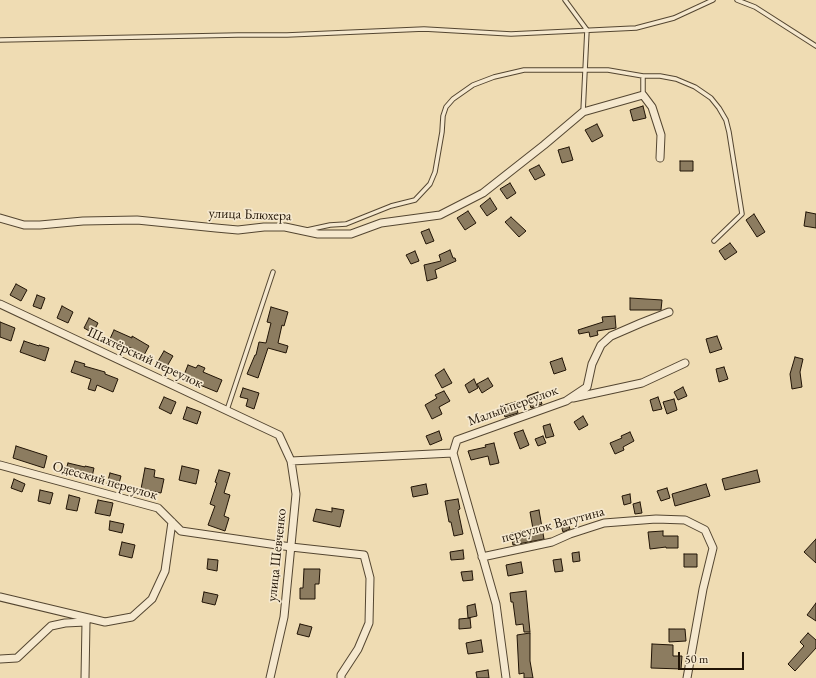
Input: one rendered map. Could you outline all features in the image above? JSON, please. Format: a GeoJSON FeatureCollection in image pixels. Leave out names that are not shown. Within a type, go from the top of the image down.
{"type":"FeatureCollection","features":[{"type":"Feature","properties":{"kind":"street"},"geometry":{"type":"LineString","coordinates":[[583,112],[643,95],[652,107],[661,135],[660,158]]}},
{"type":"Feature","properties":{"kind":"street","name":"улица Блюхера"},"geometry":{"type":"LineString","coordinates":[[0,218],[24,225],[40,225],[83,220],[137,220],[238,230],[284,227],[318,234],[351,234],[381,223],[440,215],[483,193],[583,112]]}},
{"type":"Feature","properties":{"kind":"street","name":"Шахтёрский переулок"},"geometry":{"type":"LineString","coordinates":[[0,304],[279,435]]}},
{"type":"Feature","properties":{"kind":"street","name":"Малый переулок"},"geometry":{"type":"LineString","coordinates":[[452,453],[457,440],[569,399],[587,387],[592,364],[601,345],[611,336],[641,322],[669,312]]}},
{"type":"Feature","properties":{"kind":"street"},"geometry":{"type":"LineString","coordinates":[[569,399],[642,383],[685,363]]}},
{"type":"Feature","properties":{"kind":"street","name":"улица Шевченко"},"geometry":{"type":"LineString","coordinates":[[270,678],[284,617],[296,494],[291,460],[279,435]]}},
{"type":"Feature","properties":{"kind":"street"},"geometry":{"type":"LineString","coordinates":[[291,460],[452,453],[496,604],[506,678]]}},
{"type":"Feature","properties":{"kind":"street","name":"Одесский переулок"},"geometry":{"type":"LineString","coordinates":[[0,465],[158,508],[181,531],[364,556],[370,578],[369,623],[358,649],[341,675],[341,678]]}},
{"type":"Feature","properties":{"kind":"street","name":"переулок Ватутина"},"geometry":{"type":"LineString","coordinates":[[482,557],[552,542],[570,534],[604,523],[656,519],[685,520],[705,530],[713,548],[703,589],[687,678]]}},
{"type":"Feature","properties":{"kind":"street"},"geometry":{"type":"LineString","coordinates":[[0,597],[87,620],[105,622],[132,617],[152,599],[166,571],[172,522]]}},
{"type":"Feature","properties":{"kind":"street"},"geometry":{"type":"LineString","coordinates":[[0,659],[17,658],[51,626],[87,620]]}},
{"type":"Feature","properties":{"kind":"street"},"geometry":{"type":"LineString","coordinates":[[85,678],[87,620]]}},
{"type":"Feature","properties":{"kind":"lane"},"geometry":{"type":"LineString","coordinates":[[566,0],[587,30],[583,112]]}},
{"type":"Feature","properties":{"kind":"lane"},"geometry":{"type":"LineString","coordinates":[[0,40],[287,35],[424,29],[511,34],[636,28],[674,18],[713,0]]}},
{"type":"Feature","properties":{"kind":"lane"},"geometry":{"type":"LineString","coordinates":[[737,0],[755,7],[816,46]]}},
{"type":"Feature","properties":{"kind":"lane"},"geometry":{"type":"LineString","coordinates":[[302,231],[330,225],[346,224],[391,206],[415,200],[430,184],[435,172],[442,132],[443,116],[446,107],[453,99],[473,86],[494,77],[524,70],[608,70],[643,76],[660,76],[676,79],[695,87],[711,98],[719,108],[726,120],[733,152],[742,214],[714,241]]}},
{"type":"Feature","properties":{"kind":"lane"},"geometry":{"type":"LineString","coordinates":[[643,76],[643,95]]}},
{"type":"Feature","properties":{"kind":"lane"},"geometry":{"type":"LineString","coordinates":[[227,410],[273,272]]}},
{"type":"Feature","properties":{"kind":"building"},"geometry":{"type":"Polygon","coordinates":[[[643,106],[646,118],[633,121],[630,110],[643,106]]]}},
{"type":"Feature","properties":{"kind":"building"},"geometry":{"type":"Polygon","coordinates":[[[597,124],[603,136],[592,142],[585,130],[597,124]]]}},
{"type":"Feature","properties":{"kind":"building"},"geometry":{"type":"Polygon","coordinates":[[[569,147],[573,160],[562,163],[558,150],[569,147]]]}},
{"type":"Feature","properties":{"kind":"building"},"geometry":{"type":"Polygon","coordinates":[[[680,161],[693,161],[693,171],[680,171],[680,161]]]}},
{"type":"Feature","properties":{"kind":"building"},"geometry":{"type":"Polygon","coordinates":[[[539,165],[545,175],[535,180],[529,170],[539,165]]]}},
{"type":"Feature","properties":{"kind":"building"},"geometry":{"type":"Polygon","coordinates":[[[510,183],[516,193],[507,199],[500,189],[510,183]]]}},
{"type":"Feature","properties":{"kind":"building"},"geometry":{"type":"Polygon","coordinates":[[[490,198],[497,209],[487,216],[480,206],[490,198]]]}},
{"type":"Feature","properties":{"kind":"building"},"geometry":{"type":"Polygon","coordinates":[[[468,211],[476,223],[465,230],[457,218],[468,211]]]}},
{"type":"Feature","properties":{"kind":"building"},"geometry":{"type":"Polygon","coordinates":[[[806,212],[816,214],[816,228],[804,226],[806,212]]]}},
{"type":"Feature","properties":{"kind":"building"},"geometry":{"type":"Polygon","coordinates":[[[754,214],[765,232],[757,237],[746,220],[754,214]]]}},
{"type":"Feature","properties":{"kind":"building"},"geometry":{"type":"Polygon","coordinates":[[[511,217],[526,231],[519,237],[505,222],[511,217]]]}},
{"type":"Feature","properties":{"kind":"building"},"geometry":{"type":"Polygon","coordinates":[[[429,229],[434,241],[426,244],[421,232],[429,229]]]}},
{"type":"Feature","properties":{"kind":"building"},"geometry":{"type":"Polygon","coordinates":[[[730,243],[737,252],[725,260],[719,251],[730,243]]]}},
{"type":"Feature","properties":{"kind":"building"},"geometry":{"type":"Polygon","coordinates":[[[450,250],[456,261],[435,270],[437,278],[427,281],[424,265],[441,261],[439,255],[450,250]]]}},
{"type":"Feature","properties":{"kind":"building"},"geometry":{"type":"Polygon","coordinates":[[[415,251],[419,261],[411,264],[406,255],[415,251]]]}},
{"type":"Feature","properties":{"kind":"building"},"geometry":{"type":"Polygon","coordinates":[[[16,284],[27,290],[21,301],[10,295],[16,284]]]}},
{"type":"Feature","properties":{"kind":"building"},"geometry":{"type":"Polygon","coordinates":[[[37,295],[45,298],[41,309],[33,306],[37,295]]]}},
{"type":"Feature","properties":{"kind":"building"},"geometry":{"type":"Polygon","coordinates":[[[630,298],[662,300],[661,310],[630,310],[630,298]]]}},
{"type":"Feature","properties":{"kind":"building"},"geometry":{"type":"Polygon","coordinates":[[[62,306],[73,312],[68,323],[57,318],[62,306]]]}},
{"type":"Feature","properties":{"kind":"building"},"geometry":{"type":"Polygon","coordinates":[[[271,307],[288,312],[284,326],[282,325],[278,343],[288,346],[286,353],[268,348],[258,378],[247,374],[256,355],[259,342],[266,343],[271,323],[267,322],[271,307]]]}},
{"type":"Feature","properties":{"kind":"building"},"geometry":{"type":"Polygon","coordinates":[[[615,316],[616,328],[597,331],[598,335],[590,337],[589,332],[579,334],[578,330],[603,322],[602,317],[615,316]]]}},
{"type":"Feature","properties":{"kind":"building"},"geometry":{"type":"Polygon","coordinates":[[[89,318],[98,323],[93,333],[84,328],[89,318]]]}},
{"type":"Feature","properties":{"kind":"building"},"geometry":{"type":"Polygon","coordinates":[[[0,322],[15,328],[11,341],[0,337],[0,322]]]}},
{"type":"Feature","properties":{"kind":"building"},"geometry":{"type":"Polygon","coordinates":[[[114,330],[132,338],[132,336],[149,346],[143,357],[134,352],[135,350],[120,343],[119,346],[109,341],[114,330]]]}},
{"type":"Feature","properties":{"kind":"building"},"geometry":{"type":"Polygon","coordinates":[[[717,336],[722,349],[710,353],[706,339],[717,336]]]}},
{"type":"Feature","properties":{"kind":"building"},"geometry":{"type":"Polygon","coordinates":[[[24,341],[49,348],[45,361],[20,352],[24,341]]]}},
{"type":"Feature","properties":{"kind":"building"},"geometry":{"type":"Polygon","coordinates":[[[164,351],[173,356],[166,368],[157,363],[164,351]]]}},
{"type":"Feature","properties":{"kind":"building"},"geometry":{"type":"Polygon","coordinates":[[[795,357],[803,359],[800,372],[802,387],[792,389],[790,374],[795,357]]]}},
{"type":"Feature","properties":{"kind":"building"},"geometry":{"type":"Polygon","coordinates":[[[562,358],[566,370],[554,374],[550,362],[562,358]]]}},
{"type":"Feature","properties":{"kind":"building"},"geometry":{"type":"Polygon","coordinates":[[[75,361],[85,364],[84,366],[105,372],[105,374],[118,379],[113,392],[97,385],[95,391],[88,389],[91,379],[71,372],[75,361]]]}},
{"type":"Feature","properties":{"kind":"building"},"geometry":{"type":"Polygon","coordinates":[[[188,365],[196,368],[198,365],[205,368],[203,372],[222,380],[217,392],[195,383],[196,380],[184,375],[188,365]]]}},
{"type":"Feature","properties":{"kind":"building"},"geometry":{"type":"Polygon","coordinates":[[[724,367],[728,379],[719,382],[716,369],[724,367]]]}},
{"type":"Feature","properties":{"kind":"building"},"geometry":{"type":"Polygon","coordinates":[[[444,369],[452,383],[442,388],[435,375],[444,369]]]}},
{"type":"Feature","properties":{"kind":"building"},"geometry":{"type":"Polygon","coordinates":[[[488,378],[493,386],[482,393],[477,384],[488,378]]]}},
{"type":"Feature","properties":{"kind":"building"},"geometry":{"type":"Polygon","coordinates":[[[474,379],[478,388],[469,393],[465,385],[474,379]]]}},
{"type":"Feature","properties":{"kind":"building"},"geometry":{"type":"Polygon","coordinates":[[[683,387],[687,396],[678,400],[674,392],[683,387]]]}},
{"type":"Feature","properties":{"kind":"building"},"geometry":{"type":"Polygon","coordinates":[[[243,388],[259,393],[254,409],[246,406],[248,399],[240,397],[243,388]]]}},
{"type":"Feature","properties":{"kind":"building"},"geometry":{"type":"Polygon","coordinates":[[[444,391],[450,401],[439,407],[442,414],[432,419],[425,405],[437,398],[435,395],[444,391]]]}},
{"type":"Feature","properties":{"kind":"building"},"geometry":{"type":"Polygon","coordinates":[[[538,392],[542,404],[531,408],[527,396],[538,392]]]}},
{"type":"Feature","properties":{"kind":"building"},"geometry":{"type":"Polygon","coordinates":[[[164,397],[176,402],[171,414],[159,408],[164,397]]]}},
{"type":"Feature","properties":{"kind":"building"},"geometry":{"type":"Polygon","coordinates":[[[658,397],[662,409],[653,411],[650,400],[658,397]]]}},
{"type":"Feature","properties":{"kind":"building"},"geometry":{"type":"Polygon","coordinates":[[[674,399],[677,410],[667,414],[663,402],[674,399]]]}},
{"type":"Feature","properties":{"kind":"building"},"geometry":{"type":"Polygon","coordinates":[[[515,402],[518,413],[505,417],[501,406],[515,402]]]}},
{"type":"Feature","properties":{"kind":"building"},"geometry":{"type":"Polygon","coordinates":[[[187,407],[201,412],[197,424],[183,419],[187,407]]]}},
{"type":"Feature","properties":{"kind":"building"},"geometry":{"type":"Polygon","coordinates":[[[583,416],[588,425],[579,430],[574,422],[583,416]]]}},
{"type":"Feature","properties":{"kind":"building"},"geometry":{"type":"Polygon","coordinates":[[[550,424],[554,436],[546,438],[543,426],[550,424]]]}},
{"type":"Feature","properties":{"kind":"building"},"geometry":{"type":"Polygon","coordinates":[[[523,430],[529,445],[520,449],[514,433],[523,430]]]}},
{"type":"Feature","properties":{"kind":"building"},"geometry":{"type":"Polygon","coordinates":[[[439,431],[442,440],[430,445],[426,436],[439,431]]]}},
{"type":"Feature","properties":{"kind":"building"},"geometry":{"type":"Polygon","coordinates":[[[630,432],[634,441],[623,447],[624,450],[615,454],[610,443],[622,438],[621,436],[630,432]]]}},
{"type":"Feature","properties":{"kind":"building"},"geometry":{"type":"Polygon","coordinates":[[[543,436],[546,443],[538,446],[535,439],[543,436]]]}},
{"type":"Feature","properties":{"kind":"building"},"geometry":{"type":"Polygon","coordinates":[[[494,443],[499,463],[490,465],[488,456],[471,460],[468,451],[486,447],[485,445],[494,443]]]}},
{"type":"Feature","properties":{"kind":"building"},"geometry":{"type":"Polygon","coordinates":[[[16,446],[47,456],[44,468],[13,458],[16,446]]]}},
{"type":"Feature","properties":{"kind":"building"},"geometry":{"type":"Polygon","coordinates":[[[68,463],[94,468],[92,477],[78,474],[77,477],[65,473],[68,463]]]}},
{"type":"Feature","properties":{"kind":"building"},"geometry":{"type":"Polygon","coordinates":[[[182,466],[199,470],[196,484],[179,480],[182,466]]]}},
{"type":"Feature","properties":{"kind":"building"},"geometry":{"type":"Polygon","coordinates":[[[145,468],[155,470],[154,477],[164,479],[161,493],[141,489],[145,468]]]}},
{"type":"Feature","properties":{"kind":"building"},"geometry":{"type":"Polygon","coordinates":[[[219,470],[230,473],[224,493],[230,495],[224,516],[229,518],[225,531],[208,525],[215,506],[210,504],[217,483],[215,482],[219,470]]]}},
{"type":"Feature","properties":{"kind":"building"},"geometry":{"type":"Polygon","coordinates":[[[757,470],[760,482],[725,490],[722,479],[757,470]]]}},
{"type":"Feature","properties":{"kind":"building"},"geometry":{"type":"Polygon","coordinates":[[[110,473],[121,476],[118,487],[107,484],[110,473]]]}},
{"type":"Feature","properties":{"kind":"building"},"geometry":{"type":"Polygon","coordinates":[[[14,479],[25,484],[22,492],[11,488],[14,479]]]}},
{"type":"Feature","properties":{"kind":"building"},"geometry":{"type":"Polygon","coordinates":[[[426,484],[428,494],[413,497],[411,487],[426,484]]]}},
{"type":"Feature","properties":{"kind":"building"},"geometry":{"type":"Polygon","coordinates":[[[706,484],[710,496],[675,506],[672,494],[706,484]]]}},
{"type":"Feature","properties":{"kind":"building"},"geometry":{"type":"Polygon","coordinates":[[[667,488],[670,498],[661,501],[657,491],[667,488]]]}},
{"type":"Feature","properties":{"kind":"building"},"geometry":{"type":"Polygon","coordinates":[[[40,490],[53,493],[50,504],[38,501],[40,490]]]}},
{"type":"Feature","properties":{"kind":"building"},"geometry":{"type":"Polygon","coordinates":[[[630,494],[631,503],[624,505],[622,496],[630,494]]]}},
{"type":"Feature","properties":{"kind":"building"},"geometry":{"type":"Polygon","coordinates":[[[69,495],[80,498],[77,511],[66,509],[69,495]]]}},
{"type":"Feature","properties":{"kind":"building"},"geometry":{"type":"Polygon","coordinates":[[[458,499],[460,509],[458,510],[463,534],[454,536],[451,522],[449,522],[445,501],[458,499]]]}},
{"type":"Feature","properties":{"kind":"building"},"geometry":{"type":"Polygon","coordinates":[[[98,500],[113,503],[110,516],[95,513],[98,500]]]}},
{"type":"Feature","properties":{"kind":"building"},"geometry":{"type":"Polygon","coordinates":[[[640,502],[642,513],[635,514],[633,504],[640,502]]]}},
{"type":"Feature","properties":{"kind":"building"},"geometry":{"type":"Polygon","coordinates":[[[332,508],[344,510],[340,527],[313,521],[316,509],[332,512],[332,508]]]}},
{"type":"Feature","properties":{"kind":"building"},"geometry":{"type":"Polygon","coordinates":[[[539,510],[544,539],[513,545],[511,533],[533,529],[530,512],[539,510]]]}},
{"type":"Feature","properties":{"kind":"building"},"geometry":{"type":"Polygon","coordinates":[[[567,520],[570,529],[563,532],[560,522],[567,520]]]}},
{"type":"Feature","properties":{"kind":"building"},"geometry":{"type":"Polygon","coordinates":[[[110,521],[124,524],[122,533],[109,530],[110,521]]]}},
{"type":"Feature","properties":{"kind":"building"},"geometry":{"type":"Polygon","coordinates":[[[663,531],[663,536],[678,536],[678,548],[666,547],[650,549],[648,532],[663,531]]]}},
{"type":"Feature","properties":{"kind":"building"},"geometry":{"type":"Polygon","coordinates":[[[816,539],[816,563],[804,552],[816,539]]]}},
{"type":"Feature","properties":{"kind":"building"},"geometry":{"type":"Polygon","coordinates":[[[122,542],[135,545],[132,558],[119,555],[122,542]]]}},
{"type":"Feature","properties":{"kind":"building"},"geometry":{"type":"Polygon","coordinates":[[[463,550],[464,559],[451,560],[450,552],[463,550]]]}},
{"type":"Feature","properties":{"kind":"building"},"geometry":{"type":"Polygon","coordinates":[[[579,552],[580,561],[573,562],[572,553],[579,552]]]}},
{"type":"Feature","properties":{"kind":"building"},"geometry":{"type":"Polygon","coordinates":[[[684,554],[697,554],[697,567],[684,567],[684,554]]]}},
{"type":"Feature","properties":{"kind":"building"},"geometry":{"type":"Polygon","coordinates":[[[208,559],[218,560],[217,571],[207,569],[208,559]]]}},
{"type":"Feature","properties":{"kind":"building"},"geometry":{"type":"Polygon","coordinates":[[[561,559],[563,571],[555,572],[553,560],[561,559]]]}},
{"type":"Feature","properties":{"kind":"building"},"geometry":{"type":"Polygon","coordinates":[[[521,562],[523,573],[508,576],[506,565],[521,562]]]}},
{"type":"Feature","properties":{"kind":"building"},"geometry":{"type":"Polygon","coordinates":[[[304,569],[320,569],[319,584],[315,584],[315,599],[300,599],[300,588],[303,588],[304,569]]]}},
{"type":"Feature","properties":{"kind":"building"},"geometry":{"type":"Polygon","coordinates":[[[472,571],[473,580],[463,581],[461,572],[472,571]]]}},
{"type":"Feature","properties":{"kind":"building"},"geometry":{"type":"Polygon","coordinates":[[[526,591],[530,632],[524,632],[523,624],[516,625],[513,602],[511,602],[510,593],[526,591]]]}},
{"type":"Feature","properties":{"kind":"building"},"geometry":{"type":"Polygon","coordinates":[[[204,592],[218,595],[215,605],[202,602],[204,592]]]}},
{"type":"Feature","properties":{"kind":"building"},"geometry":{"type":"Polygon","coordinates":[[[816,603],[816,621],[807,615],[816,603]]]}},
{"type":"Feature","properties":{"kind":"building"},"geometry":{"type":"Polygon","coordinates":[[[475,604],[477,616],[468,618],[467,606],[475,604]]]}},
{"type":"Feature","properties":{"kind":"building"},"geometry":{"type":"Polygon","coordinates":[[[470,618],[471,628],[459,629],[459,619],[470,618]]]}},
{"type":"Feature","properties":{"kind":"building"},"geometry":{"type":"Polygon","coordinates":[[[300,624],[312,627],[309,637],[297,634],[300,624]]]}},
{"type":"Feature","properties":{"kind":"building"},"geometry":{"type":"Polygon","coordinates":[[[669,629],[685,629],[686,641],[669,642],[669,629]]]}},
{"type":"Feature","properties":{"kind":"building"},"geometry":{"type":"Polygon","coordinates":[[[530,633],[530,661],[533,678],[524,678],[524,673],[519,674],[517,635],[530,633]]]}},
{"type":"Feature","properties":{"kind":"building"},"geometry":{"type":"Polygon","coordinates":[[[808,633],[816,640],[816,648],[795,671],[788,664],[804,646],[800,642],[808,633]]]}},
{"type":"Feature","properties":{"kind":"building"},"geometry":{"type":"Polygon","coordinates":[[[481,640],[483,652],[468,654],[466,643],[481,640]]]}},
{"type":"Feature","properties":{"kind":"building"},"geometry":{"type":"Polygon","coordinates":[[[652,644],[673,645],[673,656],[682,656],[681,669],[651,668],[652,644]]]}},
{"type":"Feature","properties":{"kind":"building"},"geometry":{"type":"Polygon","coordinates":[[[488,670],[489,678],[477,678],[476,672],[488,670]]]}}]}
